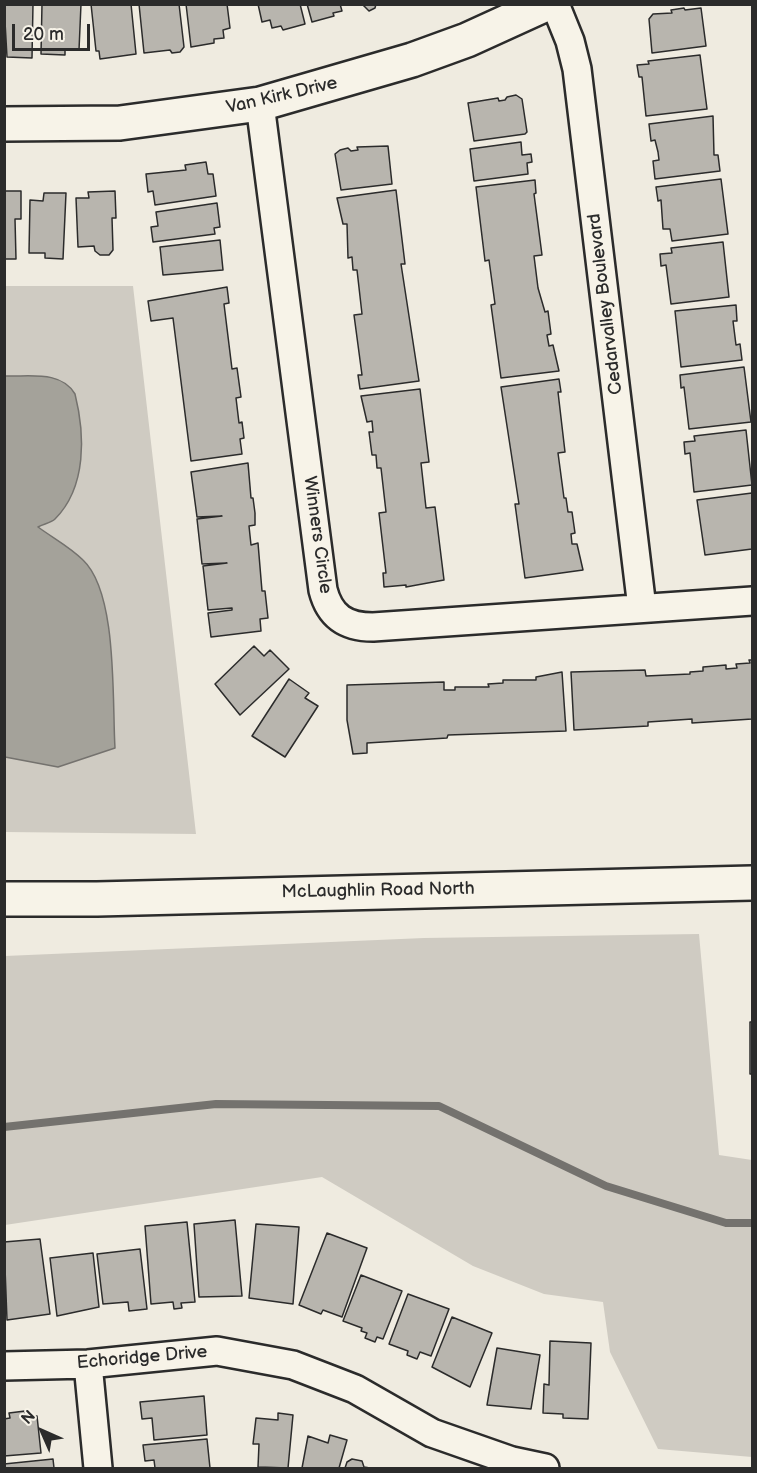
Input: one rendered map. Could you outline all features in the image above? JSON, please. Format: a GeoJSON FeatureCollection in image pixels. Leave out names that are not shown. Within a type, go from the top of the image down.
{"type":"FeatureCollection","features":[{"type":"Feature","properties":{"kind":"main road","name":"Van Kirk Drive"},"geometry":{"type":"LineString","coordinates":[[4,124],[120,123],[260,104],[412,60],[488,32],[546,4]]}},
{"type":"Feature","properties":{"kind":"main road","name":"McLaughlin Road North"},"geometry":{"type":"LineString","coordinates":[[4,899],[97,899],[753,882]]}},
{"type":"Feature","properties":{"kind":"street","name":"Cedarvalley Boulevard"},"geometry":{"type":"LineString","coordinates":[[555,4],[570,40],[577,69],[642,608]]}},
{"type":"Feature","properties":{"kind":"street","name":"Winners Circle"},"geometry":{"type":"LineString","coordinates":[[260,104],[323,590],[331,612],[347,624],[373,627],[753,601]]}},
{"type":"Feature","properties":{"kind":"street","name":"Echoridge Drive"},"geometry":{"type":"LineString","coordinates":[[4,1366],[88,1365],[217,1351],[293,1365],[355,1389],[432,1433],[512,1461],[545,1468]]}},
{"type":"Feature","properties":{"kind":"street"},"geometry":{"type":"LineString","coordinates":[[88,1365],[98,1468]]}},
{"type":"Feature","properties":{"kind":"shaded area"},"geometry":{"type":"Polygon","coordinates":[[[5,286],[133,286],[196,834],[5,832],[5,286]]]}},
{"type":"Feature","properties":{"kind":"shaded area"},"geometry":{"type":"Polygon","coordinates":[[[5,376],[53,378],[69,386],[75,394],[82,443],[78,476],[65,506],[53,520],[38,527],[83,560],[94,576],[108,621],[113,676],[115,748],[58,767],[5,757],[5,376]]]}},
{"type":"Feature","properties":{"kind":"shaded area"},"geometry":{"type":"Polygon","coordinates":[[[699,934],[719,1155],[752,1160],[752,1457],[658,1449],[610,1352],[603,1302],[544,1294],[473,1266],[322,1177],[5,1225],[5,956],[424,938],[699,934]]]}},
{"type":"Feature","properties":{"kind":"building"},"geometry":{"type":"Polygon","coordinates":[[[4,4],[33,4],[32,58],[7,57],[4,4]]]}},
{"type":"Feature","properties":{"kind":"building"},"geometry":{"type":"Polygon","coordinates":[[[42,4],[81,4],[79,50],[65,49],[65,55],[41,54],[42,4]]]}},
{"type":"Feature","properties":{"kind":"building"},"geometry":{"type":"Polygon","coordinates":[[[91,4],[131,4],[136,54],[100,59],[99,51],[96,51],[91,4]]]}},
{"type":"Feature","properties":{"kind":"building"},"geometry":{"type":"Polygon","coordinates":[[[139,4],[179,4],[184,47],[180,52],[172,53],[170,50],[144,53],[139,4]]]}},
{"type":"Feature","properties":{"kind":"building"},"geometry":{"type":"Polygon","coordinates":[[[186,4],[227,4],[230,28],[223,30],[224,38],[214,39],[214,43],[191,47],[186,4]]]}},
{"type":"Feature","properties":{"kind":"building"},"geometry":{"type":"Polygon","coordinates":[[[258,4],[300,4],[305,24],[283,30],[281,26],[272,28],[270,20],[262,22],[258,4]]]}},
{"type":"Feature","properties":{"kind":"building"},"geometry":{"type":"Polygon","coordinates":[[[307,4],[340,4],[342,11],[333,13],[334,16],[312,22],[307,4]]]}},
{"type":"Feature","properties":{"kind":"building"},"geometry":{"type":"Polygon","coordinates":[[[362,4],[376,4],[375,8],[369,11],[362,4]]]}},
{"type":"Feature","properties":{"kind":"building"},"geometry":{"type":"Polygon","coordinates":[[[684,8],[685,10],[701,8],[706,46],[652,53],[649,19],[653,14],[672,13],[671,10],[684,8]]]}},
{"type":"Feature","properties":{"kind":"building"},"geometry":{"type":"Polygon","coordinates":[[[700,55],[707,109],[646,116],[642,77],[639,77],[637,65],[649,64],[648,61],[700,55]]]}},
{"type":"Feature","properties":{"kind":"building"},"geometry":{"type":"Polygon","coordinates":[[[516,95],[522,99],[527,132],[474,141],[468,103],[498,98],[499,101],[505,100],[507,97],[516,95]]]}},
{"type":"Feature","properties":{"kind":"building"},"geometry":{"type":"Polygon","coordinates":[[[713,116],[714,155],[718,155],[720,171],[655,179],[653,161],[659,160],[655,140],[651,141],[649,124],[713,116]]]}},
{"type":"Feature","properties":{"kind":"building"},"geometry":{"type":"Polygon","coordinates":[[[521,142],[522,155],[531,154],[532,162],[527,163],[528,174],[474,181],[470,149],[521,142]]]}},
{"type":"Feature","properties":{"kind":"building"},"geometry":{"type":"Polygon","coordinates":[[[388,146],[392,184],[341,190],[335,154],[348,148],[351,151],[358,150],[357,147],[388,146]]]}},
{"type":"Feature","properties":{"kind":"building"},"geometry":{"type":"Polygon","coordinates":[[[206,162],[208,174],[213,174],[216,196],[155,205],[153,191],[148,192],[146,174],[186,170],[185,165],[206,162]]]}},
{"type":"Feature","properties":{"kind":"building"},"geometry":{"type":"Polygon","coordinates":[[[721,179],[728,234],[672,241],[670,229],[663,229],[661,200],[658,201],[656,187],[721,179]]]}},
{"type":"Feature","properties":{"kind":"building"},"geometry":{"type":"Polygon","coordinates":[[[535,180],[536,193],[534,194],[542,255],[534,256],[538,288],[545,312],[548,311],[551,334],[547,335],[549,346],[553,345],[559,371],[501,378],[491,305],[495,304],[489,260],[485,261],[476,187],[535,180]]]}},
{"type":"Feature","properties":{"kind":"building"},"geometry":{"type":"Polygon","coordinates":[[[396,190],[405,264],[401,264],[419,381],[360,389],[358,375],[362,375],[354,315],[362,314],[357,270],[353,270],[352,257],[348,258],[347,224],[343,224],[337,198],[396,190]]]}},
{"type":"Feature","properties":{"kind":"building"},"geometry":{"type":"Polygon","coordinates":[[[4,191],[21,191],[21,219],[15,219],[16,259],[4,259],[4,191]]]}},
{"type":"Feature","properties":{"kind":"building"},"geometry":{"type":"Polygon","coordinates":[[[115,191],[116,218],[112,218],[113,250],[109,255],[100,255],[95,251],[94,246],[78,247],[76,198],[89,198],[88,192],[115,191]]]}},
{"type":"Feature","properties":{"kind":"building"},"geometry":{"type":"Polygon","coordinates":[[[44,193],[66,193],[63,259],[45,258],[45,253],[29,253],[30,200],[43,201],[44,193]]]}},
{"type":"Feature","properties":{"kind":"building"},"geometry":{"type":"Polygon","coordinates":[[[217,203],[220,227],[214,228],[215,234],[153,242],[151,227],[158,226],[156,212],[217,203]]]}},
{"type":"Feature","properties":{"kind":"building"},"geometry":{"type":"Polygon","coordinates":[[[220,240],[223,270],[163,275],[160,247],[220,240]]]}},
{"type":"Feature","properties":{"kind":"building"},"geometry":{"type":"Polygon","coordinates":[[[723,242],[729,297],[671,304],[666,265],[661,266],[660,254],[672,253],[671,248],[723,242]]]}},
{"type":"Feature","properties":{"kind":"building"},"geometry":{"type":"Polygon","coordinates":[[[227,287],[229,303],[224,304],[232,369],[237,368],[241,397],[236,398],[239,423],[242,422],[244,438],[240,439],[242,454],[191,461],[173,318],[151,321],[148,301],[227,287]]]}},
{"type":"Feature","properties":{"kind":"building"},"geometry":{"type":"Polygon","coordinates":[[[736,305],[737,321],[733,321],[736,345],[740,344],[742,360],[681,367],[675,311],[736,305]]]}},
{"type":"Feature","properties":{"kind":"building"},"geometry":{"type":"Polygon","coordinates":[[[744,367],[751,422],[689,429],[684,387],[681,388],[680,375],[744,367]]]}},
{"type":"Feature","properties":{"kind":"building"},"geometry":{"type":"Polygon","coordinates":[[[559,379],[561,392],[558,392],[565,452],[558,453],[564,498],[566,498],[568,512],[572,512],[575,533],[571,534],[572,544],[577,544],[583,570],[525,578],[515,504],[519,504],[501,387],[559,379]]]}},
{"type":"Feature","properties":{"kind":"building"},"geometry":{"type":"Polygon","coordinates":[[[420,389],[429,462],[421,463],[426,508],[435,507],[444,580],[406,587],[406,585],[384,587],[383,573],[386,573],[379,513],[386,512],[381,468],[377,468],[376,455],[372,455],[369,432],[373,432],[372,421],[367,422],[361,396],[420,389]]]}},
{"type":"Feature","properties":{"kind":"building"},"geometry":{"type":"Polygon","coordinates":[[[746,430],[752,485],[694,492],[690,453],[685,454],[684,442],[695,441],[694,436],[746,430]]]}},
{"type":"Feature","properties":{"kind":"building"},"geometry":{"type":"Polygon","coordinates":[[[248,463],[251,498],[253,498],[255,513],[255,525],[249,526],[251,545],[258,543],[262,591],[265,591],[268,618],[260,619],[261,631],[211,637],[208,613],[232,610],[232,608],[208,610],[203,566],[227,563],[202,564],[197,519],[222,516],[197,517],[191,472],[248,463]]]}},
{"type":"Feature","properties":{"kind":"building"},"geometry":{"type":"Polygon","coordinates":[[[752,493],[752,549],[705,555],[697,500],[752,493]]]}},
{"type":"Feature","properties":{"kind":"building"},"geometry":{"type":"Polygon","coordinates":[[[254,646],[264,656],[270,650],[289,669],[240,715],[215,684],[254,646]]]}},
{"type":"Feature","properties":{"kind":"building"},"geometry":{"type":"Polygon","coordinates":[[[749,660],[752,660],[752,719],[692,723],[692,719],[648,722],[648,726],[574,730],[571,672],[645,670],[646,676],[690,674],[690,672],[703,671],[703,667],[726,665],[726,669],[737,668],[736,664],[750,663],[749,660]]]}},
{"type":"Feature","properties":{"kind":"building"},"geometry":{"type":"Polygon","coordinates":[[[562,672],[566,731],[448,735],[447,738],[367,743],[367,753],[353,754],[347,720],[347,685],[444,682],[444,690],[455,690],[455,687],[489,687],[488,684],[503,683],[503,680],[536,680],[536,677],[562,672]]]}},
{"type":"Feature","properties":{"kind":"building"},"geometry":{"type":"Polygon","coordinates":[[[289,679],[309,693],[305,698],[318,706],[285,757],[252,736],[289,679]]]}},
{"type":"Feature","properties":{"kind":"building"},"geometry":{"type":"Polygon","coordinates":[[[750,1022],[752,1022],[752,1074],[750,1074],[750,1022]]]}},
{"type":"Feature","properties":{"kind":"building"},"geometry":{"type":"Polygon","coordinates":[[[235,1220],[242,1296],[199,1297],[194,1224],[235,1220]]]}},
{"type":"Feature","properties":{"kind":"building"},"geometry":{"type":"Polygon","coordinates":[[[187,1222],[195,1302],[181,1303],[182,1308],[174,1309],[173,1302],[151,1304],[145,1226],[187,1222]]]}},
{"type":"Feature","properties":{"kind":"building"},"geometry":{"type":"Polygon","coordinates":[[[256,1224],[299,1227],[293,1304],[249,1298],[256,1224]]]}},
{"type":"Feature","properties":{"kind":"building"},"geometry":{"type":"Polygon","coordinates":[[[327,1233],[367,1248],[342,1317],[323,1310],[321,1314],[299,1305],[327,1233]]]}},
{"type":"Feature","properties":{"kind":"building"},"geometry":{"type":"Polygon","coordinates":[[[40,1239],[50,1314],[7,1320],[4,1242],[40,1239]]]}},
{"type":"Feature","properties":{"kind":"building"},"geometry":{"type":"Polygon","coordinates":[[[140,1249],[147,1309],[129,1311],[128,1302],[103,1304],[97,1254],[140,1249]]]}},
{"type":"Feature","properties":{"kind":"building"},"geometry":{"type":"Polygon","coordinates":[[[93,1253],[99,1307],[57,1316],[50,1258],[93,1253]]]}},
{"type":"Feature","properties":{"kind":"building"},"geometry":{"type":"Polygon","coordinates":[[[361,1275],[402,1291],[383,1339],[377,1337],[375,1342],[365,1338],[367,1333],[361,1331],[362,1328],[343,1321],[361,1275]]]}},
{"type":"Feature","properties":{"kind":"building"},"geometry":{"type":"Polygon","coordinates":[[[408,1294],[449,1309],[431,1356],[420,1352],[417,1359],[407,1355],[408,1351],[389,1344],[408,1294]]]}},
{"type":"Feature","properties":{"kind":"building"},"geometry":{"type":"Polygon","coordinates":[[[452,1317],[492,1333],[470,1387],[432,1367],[452,1317]]]}},
{"type":"Feature","properties":{"kind":"building"},"geometry":{"type":"Polygon","coordinates":[[[550,1341],[591,1343],[588,1419],[563,1418],[563,1414],[543,1413],[544,1384],[549,1385],[550,1341]]]}},
{"type":"Feature","properties":{"kind":"building"},"geometry":{"type":"Polygon","coordinates":[[[497,1348],[540,1355],[531,1409],[487,1405],[497,1348]]]}},
{"type":"Feature","properties":{"kind":"building"},"geometry":{"type":"Polygon","coordinates":[[[204,1396],[207,1435],[154,1440],[152,1418],[142,1419],[140,1402],[204,1396]]]}},
{"type":"Feature","properties":{"kind":"building"},"geometry":{"type":"Polygon","coordinates":[[[25,1411],[25,1417],[37,1416],[41,1453],[4,1456],[4,1419],[10,1418],[9,1413],[25,1411]]]}},
{"type":"Feature","properties":{"kind":"building"},"geometry":{"type":"Polygon","coordinates":[[[278,1413],[293,1415],[288,1468],[258,1467],[259,1444],[253,1444],[256,1418],[278,1420],[278,1413]]]}},
{"type":"Feature","properties":{"kind":"building"},"geometry":{"type":"Polygon","coordinates":[[[330,1435],[347,1440],[339,1468],[302,1468],[308,1436],[328,1443],[330,1435]]]}},
{"type":"Feature","properties":{"kind":"building"},"geometry":{"type":"Polygon","coordinates":[[[207,1439],[210,1468],[155,1468],[154,1460],[145,1461],[143,1445],[207,1439]]]}},
{"type":"Feature","properties":{"kind":"building"},"geometry":{"type":"Polygon","coordinates":[[[53,1459],[54,1468],[4,1468],[4,1464],[53,1459]]]}},
{"type":"Feature","properties":{"kind":"building"},"geometry":{"type":"Polygon","coordinates":[[[352,1459],[362,1461],[364,1467],[370,1468],[345,1468],[347,1462],[352,1459]]]}},
{"type":"Feature","properties":{"kind":"waterway"},"geometry":{"type":"LineString","coordinates":[[4,1127],[216,1104],[439,1106],[606,1186],[726,1223],[752,1223]]}}]}
